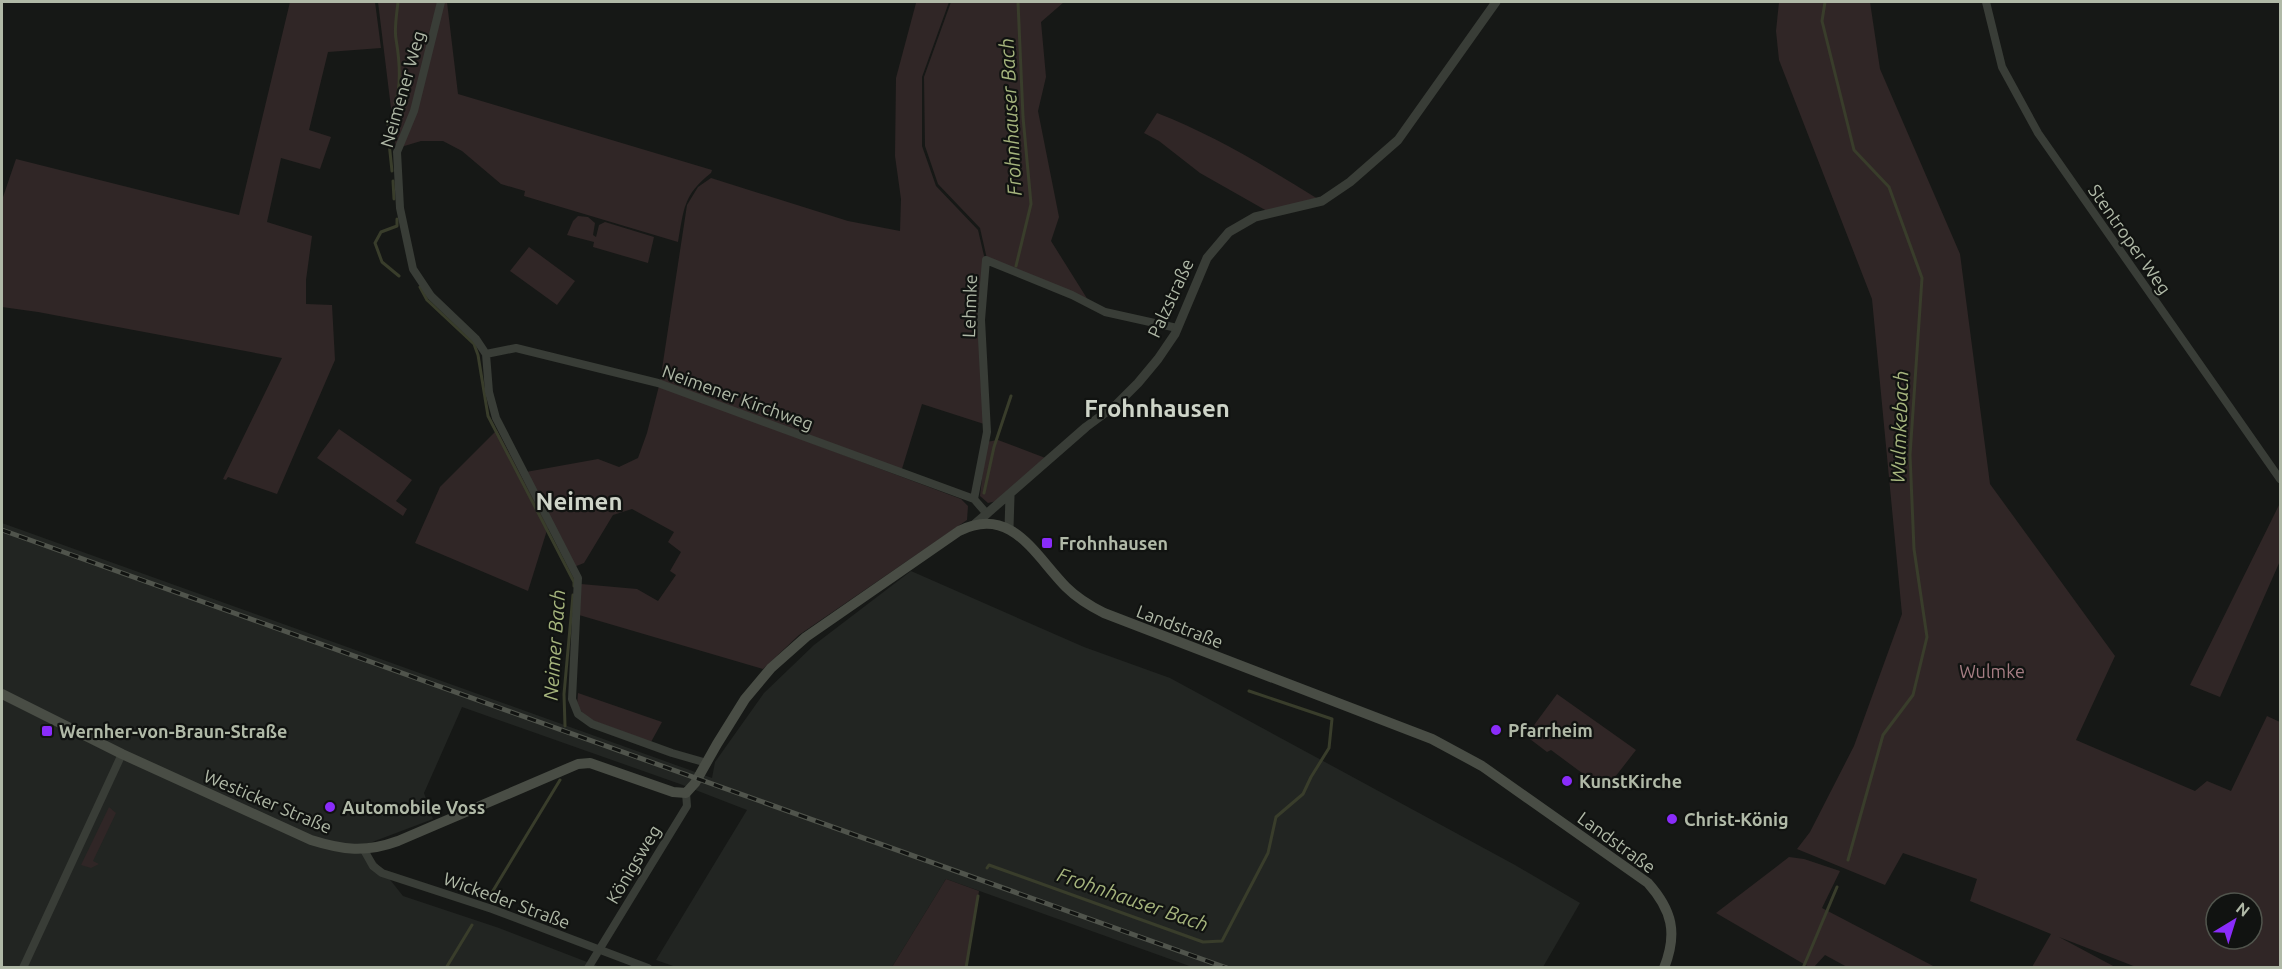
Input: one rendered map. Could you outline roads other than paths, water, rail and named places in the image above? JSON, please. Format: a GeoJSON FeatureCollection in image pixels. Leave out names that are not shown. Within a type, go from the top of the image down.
{"type":"FeatureCollection","features":[{"type":"Feature","properties":{"kind":"main road"},"geometry":{"type":"LineString","coordinates":[[686,793],[695,783],[746,699],[771,668],[806,637],[958,531],[975,524],[994,523],[1009,528]]}},
{"type":"Feature","properties":{"kind":"main road","name":"Landstraße"},"geometry":{"type":"LineString","coordinates":[[1009,528],[1076,596],[1104,613],[1137,628],[1432,739],[1482,766],[1648,883],[1660,896],[1671,923],[1671,942],[1664,968]]}},
{"type":"Feature","properties":{"kind":"main road","name":"Westicker Straße"},"geometry":{"type":"LineString","coordinates":[[2,694],[122,754],[310,840],[338,849],[364,850],[398,842],[578,764],[590,763],[673,792],[686,793]]}},
{"type":"Feature","properties":{"kind":"street","name":"Neimener Weg"},"geometry":{"type":"LineString","coordinates":[[441,2],[414,111],[397,152],[400,208],[413,269],[431,296],[476,339],[486,354]]}},
{"type":"Feature","properties":{"kind":"street","name":"Palzstraße"},"geometry":{"type":"LineString","coordinates":[[975,524],[1010,496],[1086,427],[1117,404],[1158,359],[1177,328],[1207,258],[1229,232],[1255,217],[1322,201],[1350,182],[1398,140],[1496,2]]}},
{"type":"Feature","properties":{"kind":"street","name":"Stentroper Weg"},"geometry":{"type":"LineString","coordinates":[[1986,2],[2002,67],[2038,133],[2280,479]]}},
{"type":"Feature","properties":{"kind":"street","name":"Lehmke"},"geometry":{"type":"LineString","coordinates":[[974,499],[987,432],[981,320],[986,260],[1072,295],[1105,312],[1177,328]]}},
{"type":"Feature","properties":{"kind":"street","name":"Neimener Kirchweg"},"geometry":{"type":"LineString","coordinates":[[486,354],[516,348],[658,383],[974,499]]}},
{"type":"Feature","properties":{"kind":"street"},"geometry":{"type":"LineString","coordinates":[[486,354],[489,392],[496,418],[578,578],[572,699],[574,707],[578,714],[592,724],[707,763]]}},
{"type":"Feature","properties":{"kind":"street"},"geometry":{"type":"LineString","coordinates":[[1009,528],[1010,496]]}},
{"type":"Feature","properties":{"kind":"street"},"geometry":{"type":"LineString","coordinates":[[974,499],[987,514]]}},
{"type":"Feature","properties":{"kind":"street"},"geometry":{"type":"LineString","coordinates":[[23,968],[122,754]]}},
{"type":"Feature","properties":{"kind":"street","name":"Königsweg"},"geometry":{"type":"LineString","coordinates":[[588,968],[687,806],[686,793]]}},
{"type":"Feature","properties":{"kind":"street","name":"Wickeder Straße"},"geometry":{"type":"LineString","coordinates":[[364,850],[373,866],[382,873],[492,909],[648,968]]}},
{"type":"Feature","properties":{"kind":"waterway","name":"Neimer Bach"},"geometry":{"type":"LineString","coordinates":[[395,103],[399,80],[395,30],[398,2]]}},
{"type":"Feature","properties":{"kind":"waterway","name":"Frohnhauser Bach"},"geometry":{"type":"LineString","coordinates":[[1016,266],[1031,204],[1023,117],[1018,2]]}},
{"type":"Feature","properties":{"kind":"waterway","name":"Wulmkebach"},"geometry":{"type":"LineString","coordinates":[[1825,2],[1822,21],[1854,150],[1889,187],[1922,278],[1910,455],[1914,549],[1927,637],[1913,695],[1883,735],[1848,860]]}},
{"type":"Feature","properties":{"kind":"waterway","name":"Neimer Bach"},"geometry":{"type":"LineString","coordinates":[[387,121],[388,125]]}},
{"type":"Feature","properties":{"kind":"waterway","name":"Neimer Bach"},"geometry":{"type":"LineString","coordinates":[[388,133],[392,171]]}},
{"type":"Feature","properties":{"kind":"waterway","name":"Neimer Bach"},"geometry":{"type":"LineString","coordinates":[[393,181],[394,199]]}},
{"type":"Feature","properties":{"kind":"waterway","name":"Neimer Bach"},"geometry":{"type":"LineString","coordinates":[[397,219],[397,226],[381,232],[375,243],[382,262],[399,276]]}},
{"type":"Feature","properties":{"kind":"waterway","name":"Neimer Bach"},"geometry":{"type":"LineString","coordinates":[[420,287],[427,300],[474,344],[478,355],[488,416],[574,582],[574,586]]}},
{"type":"Feature","properties":{"kind":"waterway","name":"Frohnhauser Bach"},"geometry":{"type":"LineString","coordinates":[[984,493],[994,447],[1011,396]]}},
{"type":"Feature","properties":{"kind":"waterway","name":"Neimer Bach"},"geometry":{"type":"LineString","coordinates":[[565,726],[564,694],[573,595]]}},
{"type":"Feature","properties":{"kind":"waterway","name":"Frohnhauser Bach"},"geometry":{"type":"LineString","coordinates":[[987,868],[989,865],[1203,942],[1222,941],[1268,853],[1276,817],[1303,794],[1329,748],[1332,719],[1249,691]]}},
{"type":"Feature","properties":{"kind":"waterway","name":"Neimer Bach"},"geometry":{"type":"LineString","coordinates":[[488,899],[560,780]]}},
{"type":"Feature","properties":{"kind":"waterway","name":"Wulmkebach"},"geometry":{"type":"LineString","coordinates":[[1803,968],[1837,887]]}},
{"type":"Feature","properties":{"kind":"waterway","name":"Frohnhauser Bach"},"geometry":{"type":"LineString","coordinates":[[966,968],[978,896]]}},
{"type":"Feature","properties":{"kind":"waterway","name":"Neimer Bach"},"geometry":{"type":"LineString","coordinates":[[446,968],[472,925]]}},
{"type":"Feature","properties":{"kind":"railway"},"geometry":{"type":"LineString","coordinates":[[2,530],[1227,968]]}},
{"type":"Feature","properties":{"kind":"place","name":"Frohnhausen"},"geometry":{"type":"Point","coordinates":[1047,543]}},
{"type":"Feature","properties":{"kind":"place","name":"Pfarrheim"},"geometry":{"type":"Point","coordinates":[1496,730]}},
{"type":"Feature","properties":{"kind":"place","name":"Wernher-von-Braun-Straße"},"geometry":{"type":"Point","coordinates":[47,731]}},
{"type":"Feature","properties":{"kind":"place","name":"KunstKirche"},"geometry":{"type":"Point","coordinates":[1567,781]}},
{"type":"Feature","properties":{"kind":"place","name":"Automobile Voss"},"geometry":{"type":"Point","coordinates":[330,807]}},
{"type":"Feature","properties":{"kind":"place","name":"Christ-König"},"geometry":{"type":"Point","coordinates":[1672,819]}},
{"type":"Feature","properties":{"kind":"district","name":"Frohnhausen"},"geometry":{"type":"Point","coordinates":[1157,408]}},
{"type":"Feature","properties":{"kind":"district","name":"Neimen"},"geometry":{"type":"Point","coordinates":[579,501]}},
{"type":"Feature","properties":{"kind":"park label","name":"Wulmke"},"geometry":{"type":"Point","coordinates":[1992,671]}}]}
